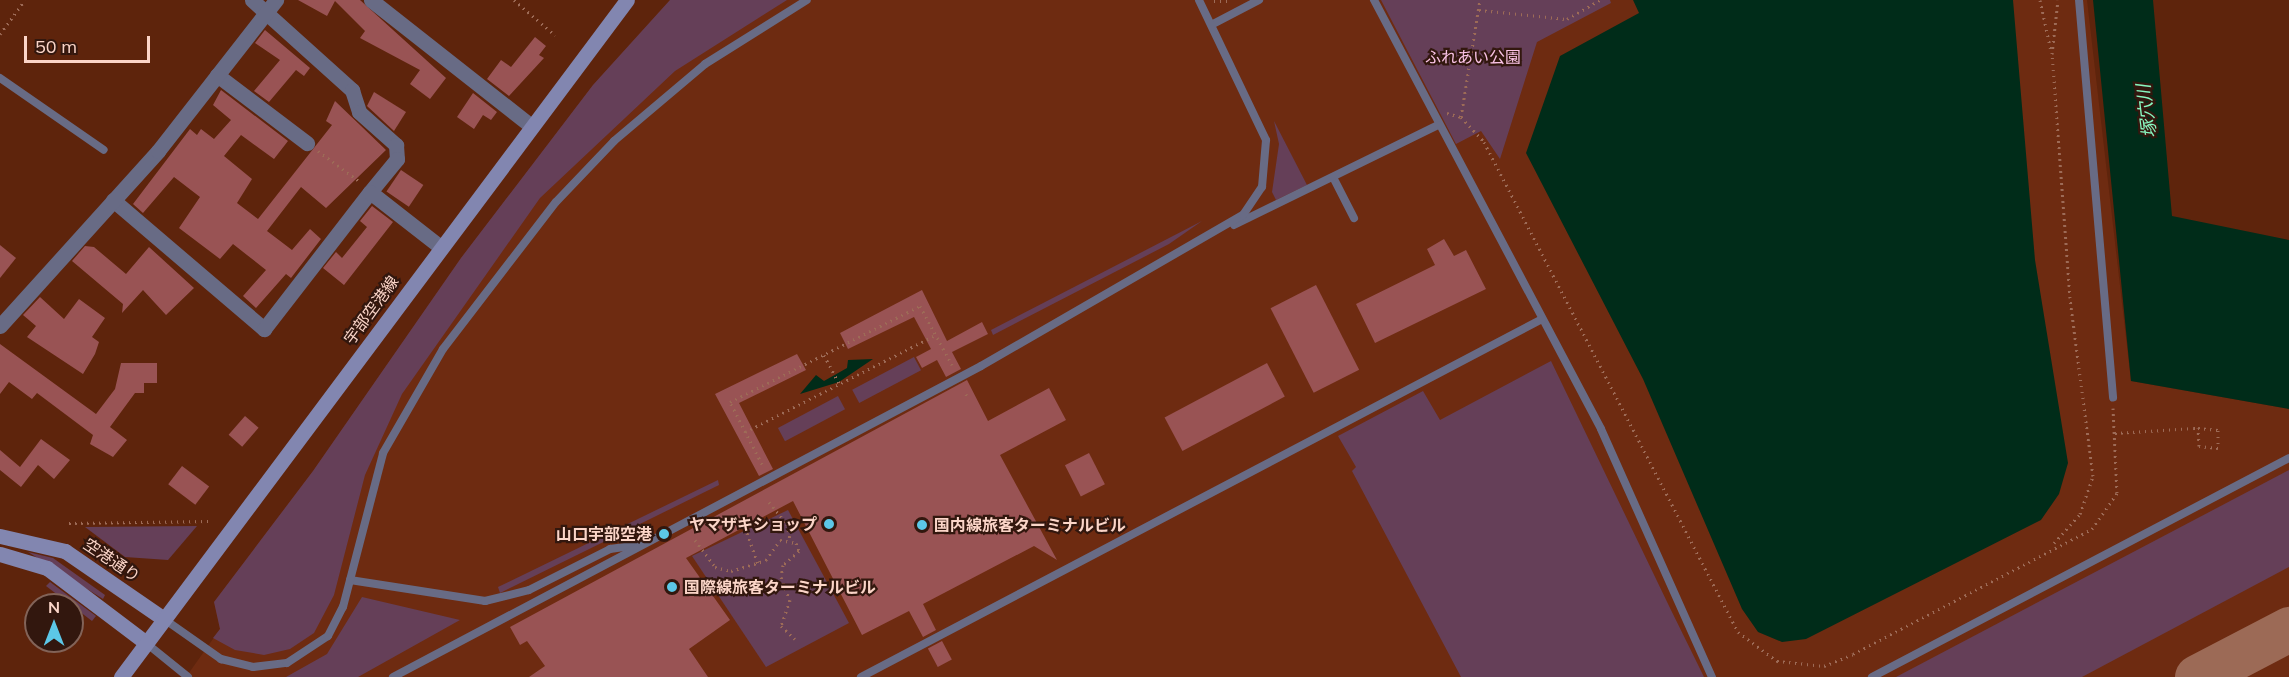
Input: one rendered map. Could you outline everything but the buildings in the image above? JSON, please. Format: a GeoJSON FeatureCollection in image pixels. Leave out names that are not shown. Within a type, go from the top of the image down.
{"type":"FeatureCollection","features":[{"type":"Feature","properties":{"kind":"main road","name":"宇部空港線"},"geometry":{"type":"LineString","coordinates":[[121,677],[439,246],[627,0]]}},
{"type":"Feature","properties":{"kind":"main road","name":"空港通り"},"geometry":{"type":"LineString","coordinates":[[0,536],[65,551],[164,619]]}},
{"type":"Feature","properties":{"kind":"main road"},"geometry":{"type":"LineString","coordinates":[[0,554],[47,568],[146,644]]}},
{"type":"Feature","properties":{"kind":"street"},"geometry":{"type":"LineString","coordinates":[[113,200],[264,329],[397,159],[396,145],[359,112],[352,90],[252,0]]}},
{"type":"Feature","properties":{"kind":"street"},"geometry":{"type":"LineString","coordinates":[[0,326],[113,200],[276,0]]}},
{"type":"Feature","properties":{"kind":"street"},"geometry":{"type":"LineString","coordinates":[[371,0],[531,126]]}},
{"type":"Feature","properties":{"kind":"street"},"geometry":{"type":"LineString","coordinates":[[217,75],[307,143]]}},
{"type":"Feature","properties":{"kind":"street"},"geometry":{"type":"LineString","coordinates":[[370,191],[439,246]]}},
{"type":"Feature","properties":{"kind":"lane"},"geometry":{"type":"LineString","coordinates":[[164,619],[221,659],[268,667],[304,655],[327,636],[350,580],[370,490],[398,419],[442,349],[556,202],[614,141],[705,63],[807,0]]}},
{"type":"Feature","properties":{"kind":"lane"},"geometry":{"type":"LineString","coordinates":[[1198,0],[1213,24],[1260,121],[1267,153],[1255,201],[1226,228]]}},
{"type":"Feature","properties":{"kind":"lane"},"geometry":{"type":"LineString","coordinates":[[1213,24],[1259,0]]}},
{"type":"Feature","properties":{"kind":"lane"},"geometry":{"type":"LineString","coordinates":[[1374,0],[1438,125],[1601,429],[1713,677]]}},
{"type":"Feature","properties":{"kind":"lane"},"geometry":{"type":"LineString","coordinates":[[2079,0],[2113,398]]}},
{"type":"Feature","properties":{"kind":"lane"},"geometry":{"type":"LineString","coordinates":[[0,78],[104,150]]}},
{"type":"Feature","properties":{"kind":"lane"},"geometry":{"type":"LineString","coordinates":[[393,677],[645,544],[1226,228],[1334,179],[1438,125]]}},
{"type":"Feature","properties":{"kind":"lane"},"geometry":{"type":"LineString","coordinates":[[1334,179],[1354,218]]}},
{"type":"Feature","properties":{"kind":"lane"},"geometry":{"type":"LineString","coordinates":[[861,677],[1542,319]]}},
{"type":"Feature","properties":{"kind":"lane"},"geometry":{"type":"LineString","coordinates":[[1872,677],[2289,458]]}},
{"type":"Feature","properties":{"kind":"lane"},"geometry":{"type":"LineString","coordinates":[[350,580],[485,601],[529,590],[610,549],[645,544]]}},
{"type":"Feature","properties":{"kind":"lane"},"geometry":{"type":"LineString","coordinates":[[146,644],[189,677]]}},
{"type":"Feature","properties":{"kind":"path"},"geometry":{"type":"LineString","coordinates":[[0,34],[25,0]]}},
{"type":"Feature","properties":{"kind":"path"},"geometry":{"type":"LineString","coordinates":[[514,0],[555,34]]}},
{"type":"Feature","properties":{"kind":"path"},"geometry":{"type":"LineString","coordinates":[[1214,1],[1228,0]]}},
{"type":"Feature","properties":{"kind":"path"},"geometry":{"type":"LineString","coordinates":[[1480,0],[1461,117],[1484,142],[1738,632],[1757,650],[1797,667],[1824,666],[2053,545],[2092,529],[2106,516],[2117,493],[2113,398]]}},
{"type":"Feature","properties":{"kind":"path"},"geometry":{"type":"LineString","coordinates":[[1479,10],[1567,19],[1600,0]]}},
{"type":"Feature","properties":{"kind":"path"},"geometry":{"type":"LineString","coordinates":[[2040,0],[2052,54],[2070,298],[2093,477],[2080,514],[2053,545]]}},
{"type":"Feature","properties":{"kind":"path"},"geometry":{"type":"LineString","coordinates":[[2052,54],[2058,0]]}},
{"type":"Feature","properties":{"kind":"path"},"geometry":{"type":"LineString","coordinates":[[307,143],[370,191]]}},
{"type":"Feature","properties":{"kind":"path"},"geometry":{"type":"LineString","coordinates":[[762,464],[730,402],[920,306],[952,365]]}},
{"type":"Feature","properties":{"kind":"path"},"geometry":{"type":"LineString","coordinates":[[745,432],[796,402],[840,385],[878,360],[935,334]]}},
{"type":"Feature","properties":{"kind":"path"},"geometry":{"type":"LineString","coordinates":[[823,355],[840,385]]}},
{"type":"Feature","properties":{"kind":"path"},"geometry":{"type":"LineString","coordinates":[[966,394],[968,398]]}},
{"type":"Feature","properties":{"kind":"path"},"geometry":{"type":"LineString","coordinates":[[2115,433],[2198,428],[2218,430],[2218,448],[2199,446],[2198,428]]}},
{"type":"Feature","properties":{"kind":"path"},"geometry":{"type":"LineString","coordinates":[[769,502],[787,524],[790,539],[799,551],[783,565],[781,577],[790,600],[781,626],[795,639]]}},
{"type":"Feature","properties":{"kind":"path"},"geometry":{"type":"LineString","coordinates":[[741,516],[758,564]]}},
{"type":"Feature","properties":{"kind":"path"},"geometry":{"type":"LineString","coordinates":[[69,524],[208,521]]}},
{"type":"Feature","properties":{"kind":"path"},"geometry":{"type":"LineString","coordinates":[[695,540],[715,567],[730,571],[758,564],[771,556],[780,540],[790,539]]}},
{"type":"Feature","properties":{"kind":"shaded area","name":"山口宇部空港"},"geometry":{"type":"Polygon","coordinates":[[[670,0],[2087,0],[2131,381],[2289,409],[2289,677],[186,677],[220,629],[214,602],[313,471],[461,258],[593,85],[670,0]]]}},
{"type":"Feature","properties":{"kind":"green space"},"geometry":{"type":"Polygon","coordinates":[[[670,0],[787,0],[675,71],[540,198],[402,394],[365,475],[334,595],[314,633],[290,649],[264,655],[235,650],[213,638],[220,629],[214,602],[313,471],[461,258],[593,85],[670,0]]]}},
{"type":"Feature","properties":{"kind":"green space","name":"ふれあい公園"},"geometry":{"type":"Polygon","coordinates":[[[1381,0],[1610,0],[1611,3],[1537,42],[1500,159],[1481,131],[1456,144],[1381,0]]]}},
{"type":"Feature","properties":{"kind":"green space"},"geometry":{"type":"Polygon","coordinates":[[[1274,121],[1307,185],[1276,200],[1272,192],[1279,144],[1274,121]]]}},
{"type":"Feature","properties":{"kind":"green space"},"geometry":{"type":"Polygon","coordinates":[[[1202,221],[1169,244],[993,335],[991,330],[1202,221]]]}},
{"type":"Feature","properties":{"kind":"green space"},"geometry":{"type":"Polygon","coordinates":[[[914,357],[921,370],[859,403],[852,390],[914,357]]]}},
{"type":"Feature","properties":{"kind":"green space"},"geometry":{"type":"Polygon","coordinates":[[[1551,361],[1704,677],[1461,677],[1352,471],[1356,467],[1338,436],[1423,391],[1440,420],[1551,361]]]}},
{"type":"Feature","properties":{"kind":"green space"},"geometry":{"type":"Polygon","coordinates":[[[838,396],[845,409],[785,441],[778,428],[838,396]]]}},
{"type":"Feature","properties":{"kind":"green space"},"geometry":{"type":"Polygon","coordinates":[[[2289,470],[2289,567],[2082,677],[1896,677],[2289,470]]]}},
{"type":"Feature","properties":{"kind":"green space"},"geometry":{"type":"Polygon","coordinates":[[[718,480],[719,485],[500,593],[498,587],[718,480]]]}},
{"type":"Feature","properties":{"kind":"green space"},"geometry":{"type":"Polygon","coordinates":[[[788,510],[849,623],[766,667],[692,556],[788,510]]]}},
{"type":"Feature","properties":{"kind":"green space"},"geometry":{"type":"Polygon","coordinates":[[[197,526],[168,560],[125,557],[85,527],[197,526]]]}},
{"type":"Feature","properties":{"kind":"green space"},"geometry":{"type":"Polygon","coordinates":[[[28,552],[53,558],[105,595],[103,599],[28,552]]]}},
{"type":"Feature","properties":{"kind":"green space"},"geometry":{"type":"Polygon","coordinates":[[[50,582],[65,593],[55,593],[46,586],[50,582]]]}},
{"type":"Feature","properties":{"kind":"green space"},"geometry":{"type":"Polygon","coordinates":[[[362,597],[460,620],[358,677],[286,677],[327,654],[362,597]]]}},
{"type":"Feature","properties":{"kind":"green space"},"geometry":{"type":"Polygon","coordinates":[[[84,607],[96,616],[92,621],[84,615],[84,607]]]}},
{"type":"Feature","properties":{"kind":"water"},"geometry":{"type":"Polygon","coordinates":[[[1633,0],[2013,0],[2035,260],[2068,463],[2059,494],[2041,520],[1806,639],[1782,642],[1758,632],[1742,609],[1643,379],[1526,153],[1560,56],[1639,13],[1633,0]]]}},
{"type":"Feature","properties":{"kind":"water","name":"塚穴川"},"geometry":{"type":"Polygon","coordinates":[[[2093,0],[2153,0],[2172,216],[2289,240],[2289,409],[2131,381],[2093,0]]]}},
{"type":"Feature","properties":{"kind":"water"},"geometry":{"type":"Polygon","coordinates":[[[873,359],[839,382],[800,394],[816,375],[824,381],[847,368],[848,360],[873,359]]]}},
{"type":"Feature","properties":{"kind":"taxiway"},"geometry":{"type":"LineString","coordinates":[[2197,677],[2289,629]]}},
{"type":"Feature","properties":{"kind":"place","name":"ヤマザキショップ"},"geometry":{"type":"Point","coordinates":[829,524]}},
{"type":"Feature","properties":{"kind":"place","name":"国内線旅客ターミナルビル"},"geometry":{"type":"Point","coordinates":[922,525]}},
{"type":"Feature","properties":{"kind":"place","name":"山口宇部空港"},"geometry":{"type":"Point","coordinates":[664,534]}},
{"type":"Feature","properties":{"kind":"place","name":"国際線旅客ターミナルビル"},"geometry":{"type":"Point","coordinates":[672,587]}}]}
